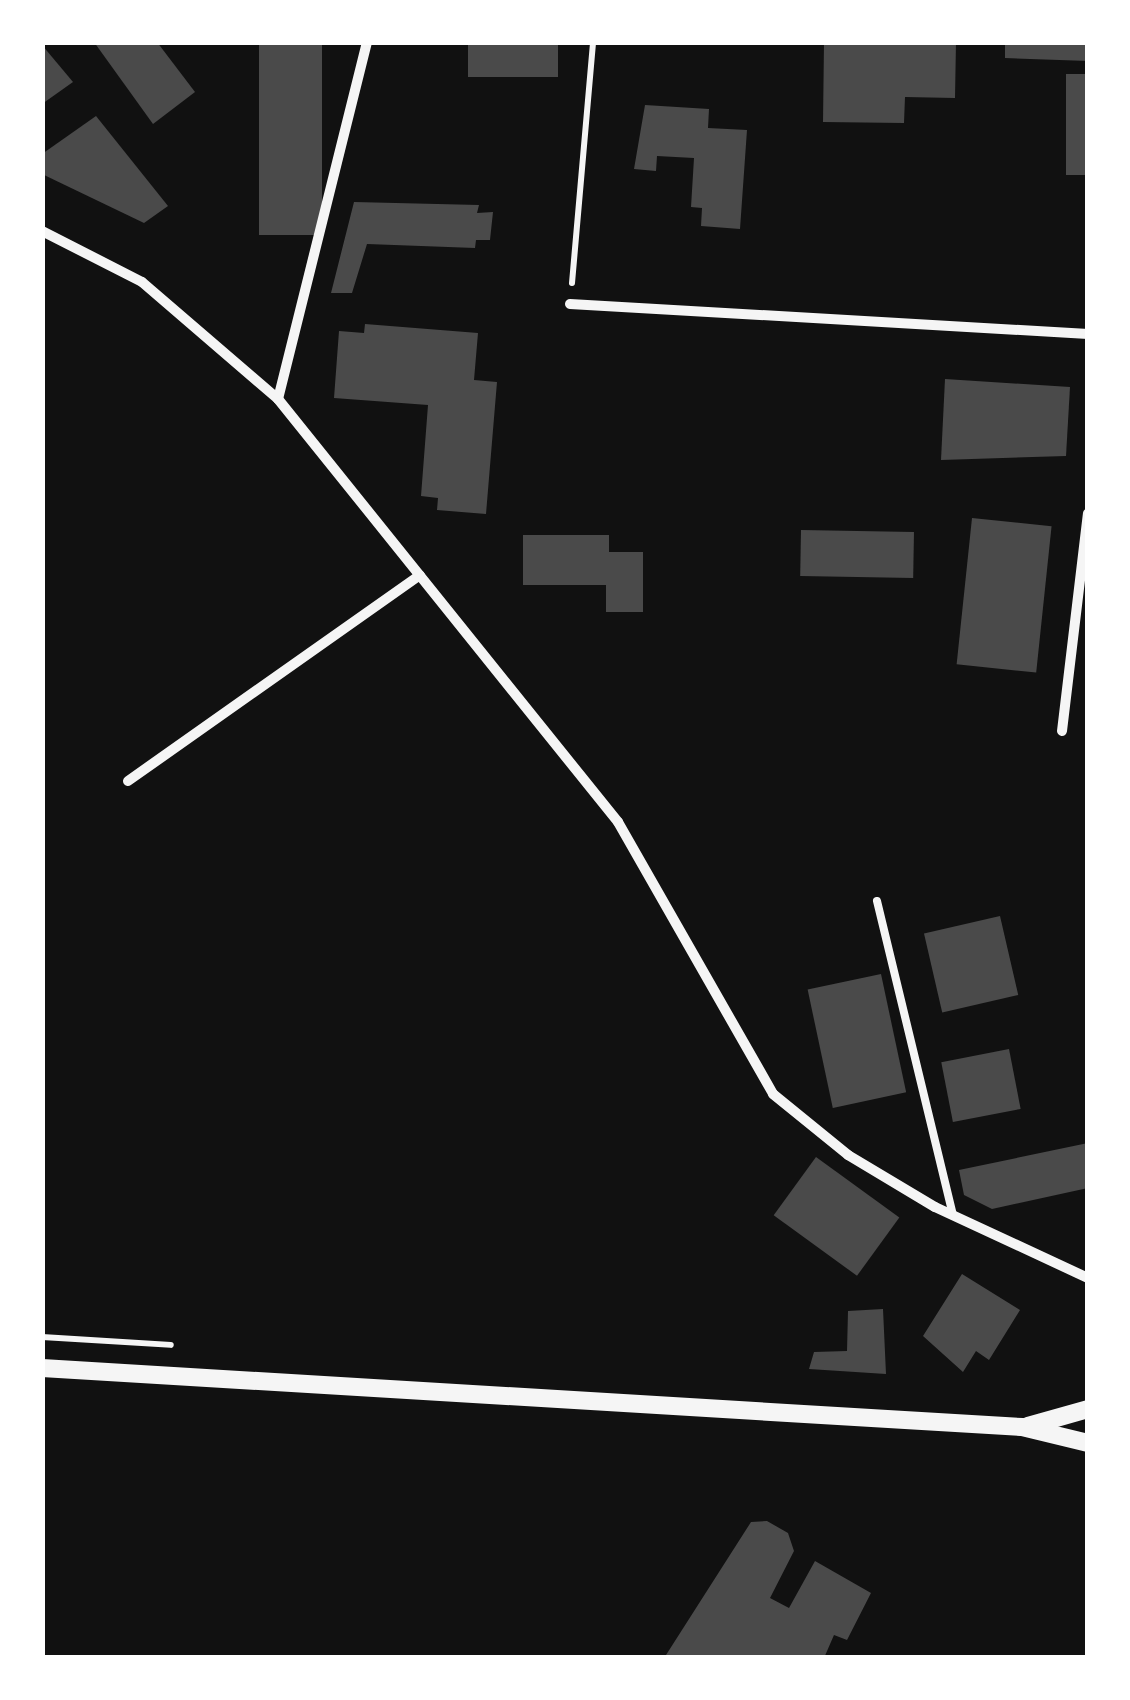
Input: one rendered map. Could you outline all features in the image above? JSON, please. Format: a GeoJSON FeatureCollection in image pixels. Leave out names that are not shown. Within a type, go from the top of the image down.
{"type":"FeatureCollection","features":[{"type":"Feature","properties":{"kind":"street"},"geometry":{"type":"LineString","coordinates":[[278,399],[353,127],[366,42]]}},
{"type":"Feature","properties":{"kind":"street"},"geometry":{"type":"LineString","coordinates":[[42,231],[142,282],[278,399],[618,822],[773,1094],[848,1156],[953,1215],[1088,1278]]}},
{"type":"Feature","properties":{"kind":"street"},"geometry":{"type":"LineString","coordinates":[[570,304],[1088,334]]}},
{"type":"Feature","properties":{"kind":"street"},"geometry":{"type":"LineString","coordinates":[[1062,731],[1088,514]]}},
{"type":"Feature","properties":{"kind":"street"},"geometry":{"type":"LineString","coordinates":[[128,781],[420,575]]}},
{"type":"Feature","properties":{"kind":"street"},"geometry":{"type":"LineString","coordinates":[[42,1368],[1022,1427],[1088,1442]]}},
{"type":"Feature","properties":{"kind":"street"},"geometry":{"type":"LineString","coordinates":[[1022,1427],[1088,1409]]}},
{"type":"Feature","properties":{"kind":"lane"},"geometry":{"type":"LineString","coordinates":[[878,900],[953,1215]]}},
{"type":"Feature","properties":{"kind":"path"},"geometry":{"type":"LineString","coordinates":[[570,304],[593,42]]}},
{"type":"Feature","properties":{"kind":"building"},"geometry":{"type":"Polygon","coordinates":[[[94,42],[157,42],[195,92],[153,124],[94,42]]]}},
{"type":"Feature","properties":{"kind":"building"},"geometry":{"type":"Polygon","coordinates":[[[259,42],[322,42],[322,235],[259,235],[259,42]]]}},
{"type":"Feature","properties":{"kind":"building"},"geometry":{"type":"Polygon","coordinates":[[[468,42],[558,42],[558,77],[468,77],[468,42]]]}},
{"type":"Feature","properties":{"kind":"building"},"geometry":{"type":"Polygon","coordinates":[[[824,42],[956,42],[955,98],[905,97],[904,123],[823,122],[824,42]]]}},
{"type":"Feature","properties":{"kind":"building"},"geometry":{"type":"Polygon","coordinates":[[[1005,42],[1088,42],[1088,61],[1005,58],[1005,42]]]}},
{"type":"Feature","properties":{"kind":"building"},"geometry":{"type":"Polygon","coordinates":[[[42,45],[73,82],[42,104],[42,45]]]}},
{"type":"Feature","properties":{"kind":"building"},"geometry":{"type":"Polygon","coordinates":[[[1066,74],[1088,74],[1088,175],[1066,175],[1066,74]]]}},
{"type":"Feature","properties":{"kind":"building"},"geometry":{"type":"Polygon","coordinates":[[[645,105],[709,109],[708,128],[747,130],[740,229],[701,226],[702,208],[691,207],[694,158],[657,156],[656,171],[634,169],[645,105]]]}},
{"type":"Feature","properties":{"kind":"building"},"geometry":{"type":"Polygon","coordinates":[[[96,116],[168,206],[144,223],[42,174],[42,154],[96,116]]]}},
{"type":"Feature","properties":{"kind":"building"},"geometry":{"type":"Polygon","coordinates":[[[354,202],[479,205],[477,213],[493,212],[490,240],[476,240],[475,248],[367,244],[352,293],[331,293],[354,202]]]}},
{"type":"Feature","properties":{"kind":"building"},"geometry":{"type":"Polygon","coordinates":[[[365,324],[478,333],[474,380],[497,382],[486,514],[437,510],[438,498],[421,496],[428,405],[334,398],[339,331],[364,333],[365,324]]]}},
{"type":"Feature","properties":{"kind":"building"},"geometry":{"type":"Polygon","coordinates":[[[945,379],[1070,387],[1066,456],[941,460],[945,379]]]}},
{"type":"Feature","properties":{"kind":"building"},"geometry":{"type":"Polygon","coordinates":[[[972,518],[1052,526],[1036,673],[957,664],[972,518]]]}},
{"type":"Feature","properties":{"kind":"building"},"geometry":{"type":"Polygon","coordinates":[[[801,530],[914,532],[913,578],[800,576],[801,530]]]}},
{"type":"Feature","properties":{"kind":"building"},"geometry":{"type":"Polygon","coordinates":[[[523,535],[609,535],[609,552],[643,552],[643,612],[606,612],[606,585],[523,585],[523,535]]]}},
{"type":"Feature","properties":{"kind":"building"},"geometry":{"type":"Polygon","coordinates":[[[1000,916],[1018,995],[942,1012],[924,934],[1000,916]]]}},
{"type":"Feature","properties":{"kind":"building"},"geometry":{"type":"Polygon","coordinates":[[[881,974],[906,1092],[833,1108],[808,990],[881,974]]]}},
{"type":"Feature","properties":{"kind":"building"},"geometry":{"type":"Polygon","coordinates":[[[1009,1049],[1021,1109],[953,1122],[941,1062],[1009,1049]]]}},
{"type":"Feature","properties":{"kind":"building"},"geometry":{"type":"Polygon","coordinates":[[[1088,1143],[1088,1188],[992,1209],[964,1195],[959,1170],[1088,1143]]]}},
{"type":"Feature","properties":{"kind":"building"},"geometry":{"type":"Polygon","coordinates":[[[816,1157],[899,1218],[857,1276],[774,1215],[816,1157]]]}},
{"type":"Feature","properties":{"kind":"building"},"geometry":{"type":"Polygon","coordinates":[[[962,1274],[1020,1310],[989,1360],[976,1351],[963,1372],[923,1336],[962,1274]]]}},
{"type":"Feature","properties":{"kind":"building"},"geometry":{"type":"Polygon","coordinates":[[[883,1309],[886,1374],[809,1369],[814,1352],[847,1351],[848,1311],[883,1309]]]}},
{"type":"Feature","properties":{"kind":"building"},"geometry":{"type":"Polygon","coordinates":[[[767,1521],[788,1533],[794,1551],[770,1598],[789,1608],[815,1561],[871,1593],[847,1640],[834,1635],[824,1658],[666,1655],[751,1522],[767,1521]]]}}]}
